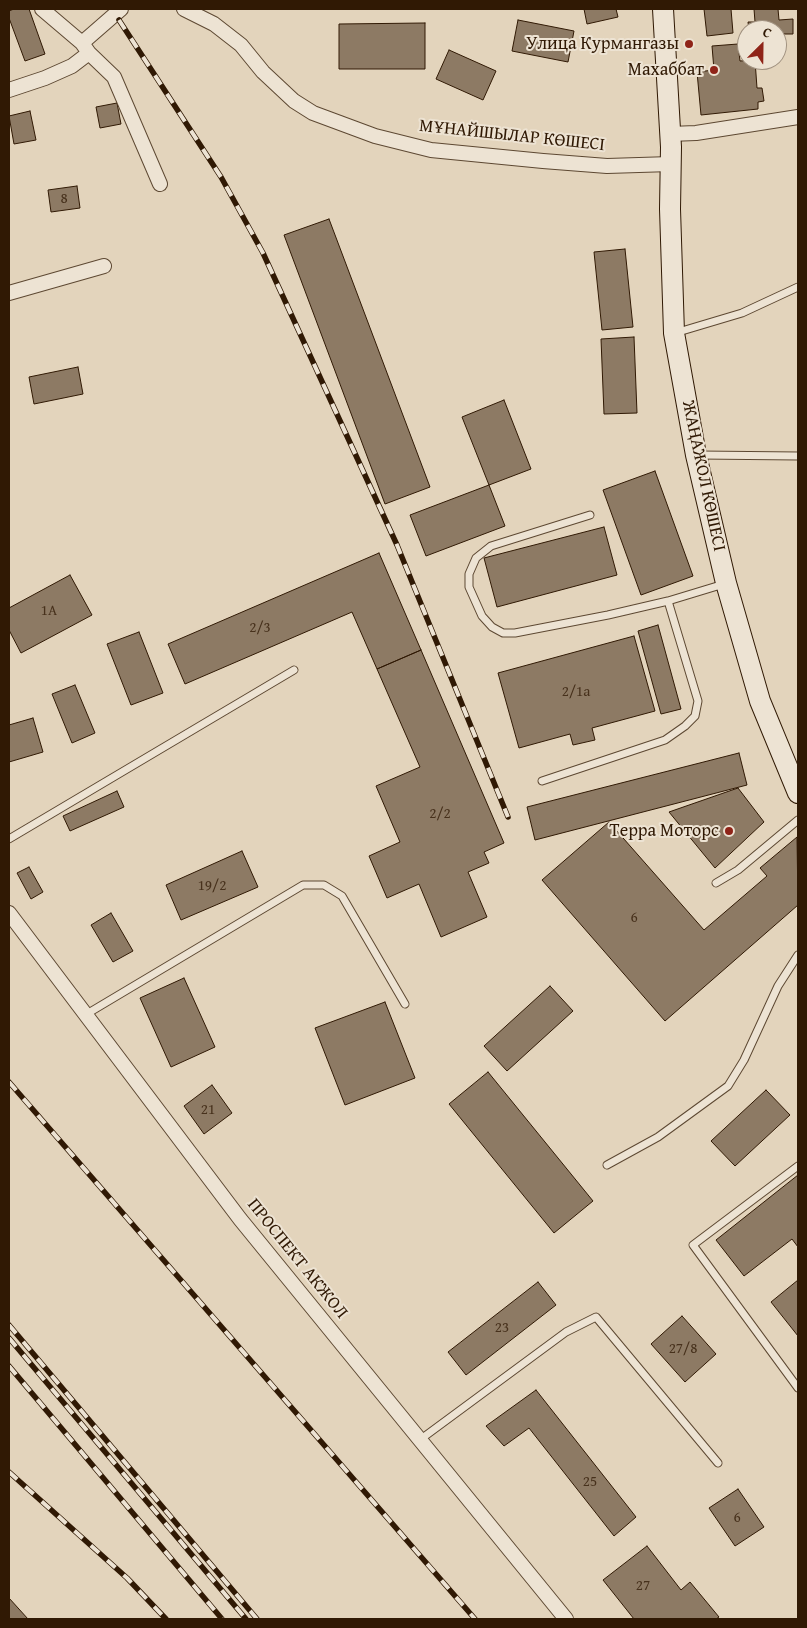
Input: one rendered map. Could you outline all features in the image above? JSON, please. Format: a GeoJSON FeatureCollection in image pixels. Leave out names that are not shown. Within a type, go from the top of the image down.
{"type":"FeatureCollection","features":[{"type":"Feature","properties":{"kind":"main road","name":"ЖАҢАЖОЛ КӨШЕСІ"},"geometry":{"type":"LineString","coordinates":[[663,9],[671,148],[670,209],[674,333],[696,455],[726,583],[760,702],[798,793]]}},
{"type":"Feature","properties":{"kind":"street"},"geometry":{"type":"LineString","coordinates":[[42,9],[114,77],[160,184]]}},
{"type":"Feature","properties":{"kind":"street"},"geometry":{"type":"LineString","coordinates":[[9,90],[45,78],[72,66],[85,48],[121,9]]}},
{"type":"Feature","properties":{"kind":"street","name":"МҰНАЙШЫЛАР КӨШЕСІ"},"geometry":{"type":"LineString","coordinates":[[184,9],[214,24],[241,45],[263,72],[294,101],[312,113],[375,136],[431,150],[607,166],[671,148],[696,133],[798,117]]}},
{"type":"Feature","properties":{"kind":"street"},"geometry":{"type":"LineString","coordinates":[[9,293],[104,266]]}},
{"type":"Feature","properties":{"kind":"street","name":"ПРОСПЕКТ АКЖОЛ"},"geometry":{"type":"LineString","coordinates":[[9,913],[84,1016],[240,1219],[566,1619]]}},
{"type":"Feature","properties":{"kind":"lane"},"geometry":{"type":"LineString","coordinates":[[674,333],[742,313],[798,287]]}},
{"type":"Feature","properties":{"kind":"lane"},"geometry":{"type":"LineString","coordinates":[[788,292],[798,294]]}},
{"type":"Feature","properties":{"kind":"lane"},"geometry":{"type":"LineString","coordinates":[[696,455],[798,456]]}},
{"type":"Feature","properties":{"kind":"lane"},"geometry":{"type":"LineString","coordinates":[[590,514],[491,546],[476,558],[469,574],[469,587],[482,616],[492,627],[503,633],[514,634],[668,601],[726,583]]}},
{"type":"Feature","properties":{"kind":"lane"},"geometry":{"type":"LineString","coordinates":[[542,781],[665,740],[686,726],[695,716],[698,701],[668,601]]}},
{"type":"Feature","properties":{"kind":"lane"},"geometry":{"type":"LineString","coordinates":[[9,839],[294,670]]}},
{"type":"Feature","properties":{"kind":"lane"},"geometry":{"type":"LineString","coordinates":[[716,883],[738,870],[798,820]]}},
{"type":"Feature","properties":{"kind":"lane"},"geometry":{"type":"LineString","coordinates":[[84,1016],[303,885],[324,885],[342,896],[405,1004]]}},
{"type":"Feature","properties":{"kind":"lane"},"geometry":{"type":"LineString","coordinates":[[607,1165],[658,1137],[728,1086],[744,1060],[778,986],[798,955]]}},
{"type":"Feature","properties":{"kind":"lane"},"geometry":{"type":"LineString","coordinates":[[798,1166],[693,1245],[798,1388]]}},
{"type":"Feature","properties":{"kind":"lane"},"geometry":{"type":"LineString","coordinates":[[421,1439],[566,1332],[596,1317],[718,1463]]}},
{"type":"Feature","properties":{"kind":"building"},"geometry":{"type":"Polygon","coordinates":[[[29,9],[45,54],[25,61],[9,18],[9,11],[29,9]]]}},
{"type":"Feature","properties":{"kind":"building"},"geometry":{"type":"Polygon","coordinates":[[[584,9],[616,9],[618,17],[587,24],[584,9]]]}},
{"type":"Feature","properties":{"kind":"building"},"geometry":{"type":"Polygon","coordinates":[[[704,9],[731,9],[733,33],[707,36],[704,9]]]}},
{"type":"Feature","properties":{"kind":"building"},"geometry":{"type":"Polygon","coordinates":[[[754,9],[778,9],[779,20],[755,20],[754,9]]]}},
{"type":"Feature","properties":{"kind":"building"},"geometry":{"type":"Polygon","coordinates":[[[793,19],[793,34],[787,34],[787,20],[779,20],[793,19]]]}},
{"type":"Feature","properties":{"kind":"building"},"geometry":{"type":"Polygon","coordinates":[[[518,20],[574,31],[568,62],[512,51],[518,20]]]}},
{"type":"Feature","properties":{"kind":"building"},"geometry":{"type":"Polygon","coordinates":[[[425,23],[425,69],[339,69],[339,24],[425,23]]]}},
{"type":"Feature","properties":{"kind":"building"},"geometry":{"type":"Polygon","coordinates":[[[737,44],[737,70],[756,70],[757,88],[762,88],[764,101],[758,102],[758,109],[701,115],[697,72],[714,70],[712,46],[737,44]]]}},
{"type":"Feature","properties":{"kind":"building"},"geometry":{"type":"Polygon","coordinates":[[[449,50],[496,71],[483,100],[436,79],[449,50]]]}},
{"type":"Feature","properties":{"kind":"building"},"geometry":{"type":"Polygon","coordinates":[[[117,103],[121,124],[100,128],[96,107],[117,103]]]}},
{"type":"Feature","properties":{"kind":"building"},"geometry":{"type":"Polygon","coordinates":[[[30,111],[36,140],[14,144],[9,116],[30,111]]]}},
{"type":"Feature","properties":{"kind":"building"},"geometry":{"type":"Polygon","coordinates":[[[77,186],[80,208],[51,212],[48,190],[77,186]]]}},
{"type":"Feature","properties":{"kind":"building"},"geometry":{"type":"Polygon","coordinates":[[[329,219],[430,487],[385,504],[284,235],[329,219]]]}},
{"type":"Feature","properties":{"kind":"building"},"geometry":{"type":"Polygon","coordinates":[[[625,249],[633,327],[602,330],[594,252],[625,249]]]}},
{"type":"Feature","properties":{"kind":"building"},"geometry":{"type":"Polygon","coordinates":[[[634,337],[637,413],[604,414],[601,339],[634,337]]]}},
{"type":"Feature","properties":{"kind":"building"},"geometry":{"type":"Polygon","coordinates":[[[78,367],[83,394],[34,404],[29,377],[78,367]]]}},
{"type":"Feature","properties":{"kind":"building"},"geometry":{"type":"Polygon","coordinates":[[[504,400],[531,469],[489,485],[462,417],[504,400]]]}},
{"type":"Feature","properties":{"kind":"building"},"geometry":{"type":"Polygon","coordinates":[[[655,471],[693,576],[641,595],[603,490],[655,471]]]}},
{"type":"Feature","properties":{"kind":"building"},"geometry":{"type":"Polygon","coordinates":[[[489,485],[505,526],[426,556],[410,515],[489,485]]]}},
{"type":"Feature","properties":{"kind":"building"},"geometry":{"type":"Polygon","coordinates":[[[604,527],[617,575],[497,607],[484,558],[604,527]]]}},
{"type":"Feature","properties":{"kind":"building"},"geometry":{"type":"Polygon","coordinates":[[[379,553],[421,650],[377,669],[352,612],[185,684],[168,644],[379,553]]]}},
{"type":"Feature","properties":{"kind":"building"},"geometry":{"type":"Polygon","coordinates":[[[70,575],[92,615],[21,653],[9,630],[9,608],[70,575]]]}},
{"type":"Feature","properties":{"kind":"building"},"geometry":{"type":"Polygon","coordinates":[[[658,625],[681,709],[661,714],[638,631],[658,625]]]}},
{"type":"Feature","properties":{"kind":"building"},"geometry":{"type":"Polygon","coordinates":[[[139,632],[163,693],[131,705],[107,644],[139,632]]]}},
{"type":"Feature","properties":{"kind":"building"},"geometry":{"type":"Polygon","coordinates":[[[634,636],[655,711],[592,728],[595,740],[573,745],[570,734],[519,748],[498,673],[634,636]]]}},
{"type":"Feature","properties":{"kind":"building"},"geometry":{"type":"Polygon","coordinates":[[[421,650],[504,843],[484,852],[489,863],[468,872],[487,917],[441,937],[419,884],[387,898],[369,856],[400,842],[376,786],[420,767],[377,669],[421,650]]]}},
{"type":"Feature","properties":{"kind":"building"},"geometry":{"type":"Polygon","coordinates":[[[75,685],[95,733],[72,743],[52,694],[75,685]]]}},
{"type":"Feature","properties":{"kind":"building"},"geometry":{"type":"Polygon","coordinates":[[[33,718],[43,752],[9,762],[9,725],[33,718]]]}},
{"type":"Feature","properties":{"kind":"building"},"geometry":{"type":"Polygon","coordinates":[[[739,753],[747,785],[535,840],[527,807],[739,753]]]}},
{"type":"Feature","properties":{"kind":"building"},"geometry":{"type":"Polygon","coordinates":[[[738,788],[764,822],[715,868],[669,812],[738,788]]]}},
{"type":"Feature","properties":{"kind":"building"},"geometry":{"type":"Polygon","coordinates":[[[117,791],[124,807],[70,831],[63,816],[117,791]]]}},
{"type":"Feature","properties":{"kind":"building"},"geometry":{"type":"Polygon","coordinates":[[[609,822],[704,930],[767,876],[760,868],[797,837],[798,905],[665,1021],[542,880],[609,822]]]}},
{"type":"Feature","properties":{"kind":"building"},"geometry":{"type":"Polygon","coordinates":[[[242,851],[258,887],[181,920],[166,885],[242,851]]]}},
{"type":"Feature","properties":{"kind":"building"},"geometry":{"type":"Polygon","coordinates":[[[29,867],[43,892],[31,899],[17,873],[29,867]]]}},
{"type":"Feature","properties":{"kind":"building"},"geometry":{"type":"Polygon","coordinates":[[[111,913],[133,951],[113,962],[91,925],[111,913]]]}},
{"type":"Feature","properties":{"kind":"building"},"geometry":{"type":"Polygon","coordinates":[[[184,978],[215,1047],[171,1067],[140,998],[184,978]]]}},
{"type":"Feature","properties":{"kind":"building"},"geometry":{"type":"Polygon","coordinates":[[[550,986],[573,1011],[507,1071],[484,1046],[550,986]]]}},
{"type":"Feature","properties":{"kind":"building"},"geometry":{"type":"Polygon","coordinates":[[[385,1002],[415,1078],[345,1105],[315,1028],[385,1002]]]}},
{"type":"Feature","properties":{"kind":"building"},"geometry":{"type":"Polygon","coordinates":[[[488,1072],[593,1201],[554,1233],[449,1104],[488,1072]]]}},
{"type":"Feature","properties":{"kind":"building"},"geometry":{"type":"Polygon","coordinates":[[[212,1085],[232,1113],[204,1134],[184,1106],[212,1085]]]}},
{"type":"Feature","properties":{"kind":"building"},"geometry":{"type":"Polygon","coordinates":[[[766,1090],[790,1115],[735,1166],[711,1141],[766,1090]]]}},
{"type":"Feature","properties":{"kind":"building"},"geometry":{"type":"Polygon","coordinates":[[[798,1175],[798,1247],[792,1239],[744,1276],[716,1240],[798,1175]]]}},
{"type":"Feature","properties":{"kind":"building"},"geometry":{"type":"Polygon","coordinates":[[[798,1280],[798,1336],[771,1302],[798,1280]]]}},
{"type":"Feature","properties":{"kind":"building"},"geometry":{"type":"Polygon","coordinates":[[[538,1282],[556,1305],[466,1375],[448,1352],[538,1282]]]}},
{"type":"Feature","properties":{"kind":"building"},"geometry":{"type":"Polygon","coordinates":[[[682,1316],[716,1354],[685,1382],[651,1344],[682,1316]]]}},
{"type":"Feature","properties":{"kind":"building"},"geometry":{"type":"Polygon","coordinates":[[[536,1390],[636,1517],[614,1536],[529,1428],[504,1446],[486,1426],[536,1390]]]}},
{"type":"Feature","properties":{"kind":"building"},"geometry":{"type":"Polygon","coordinates":[[[738,1489],[764,1527],[735,1546],[709,1508],[738,1489]]]}},
{"type":"Feature","properties":{"kind":"building"},"geometry":{"type":"Polygon","coordinates":[[[647,1546],[681,1590],[690,1582],[719,1617],[716,1619],[634,1619],[603,1580],[647,1546]]]}},
{"type":"Feature","properties":{"kind":"building"},"geometry":{"type":"Polygon","coordinates":[[[9,1598],[28,1619],[9,1619],[9,1598]]]}},
{"type":"Feature","properties":{"kind":"railway"},"geometry":{"type":"LineString","coordinates":[[119,20],[221,177],[263,253],[397,545],[508,817]]}},
{"type":"Feature","properties":{"kind":"railway"},"geometry":{"type":"LineString","coordinates":[[9,1082],[475,1619]]}},
{"type":"Feature","properties":{"kind":"railway"},"geometry":{"type":"LineString","coordinates":[[9,1325],[257,1619]]}},
{"type":"Feature","properties":{"kind":"railway"},"geometry":{"type":"LineString","coordinates":[[9,1338],[246,1619]]}},
{"type":"Feature","properties":{"kind":"railway"},"geometry":{"type":"LineString","coordinates":[[9,1366],[222,1619]]}},
{"type":"Feature","properties":{"kind":"railway"},"geometry":{"type":"LineString","coordinates":[[9,1472],[127,1578],[166,1619]]}},
{"type":"Feature","properties":{"kind":"place","name":"Улица Курмангазы"},"geometry":{"type":"Point","coordinates":[689,44]}},
{"type":"Feature","properties":{"kind":"place","name":"Махаббат"},"geometry":{"type":"Point","coordinates":[714,70]}},
{"type":"Feature","properties":{"kind":"place","name":"Терра Моторс"},"geometry":{"type":"Point","coordinates":[729,831]}}]}
